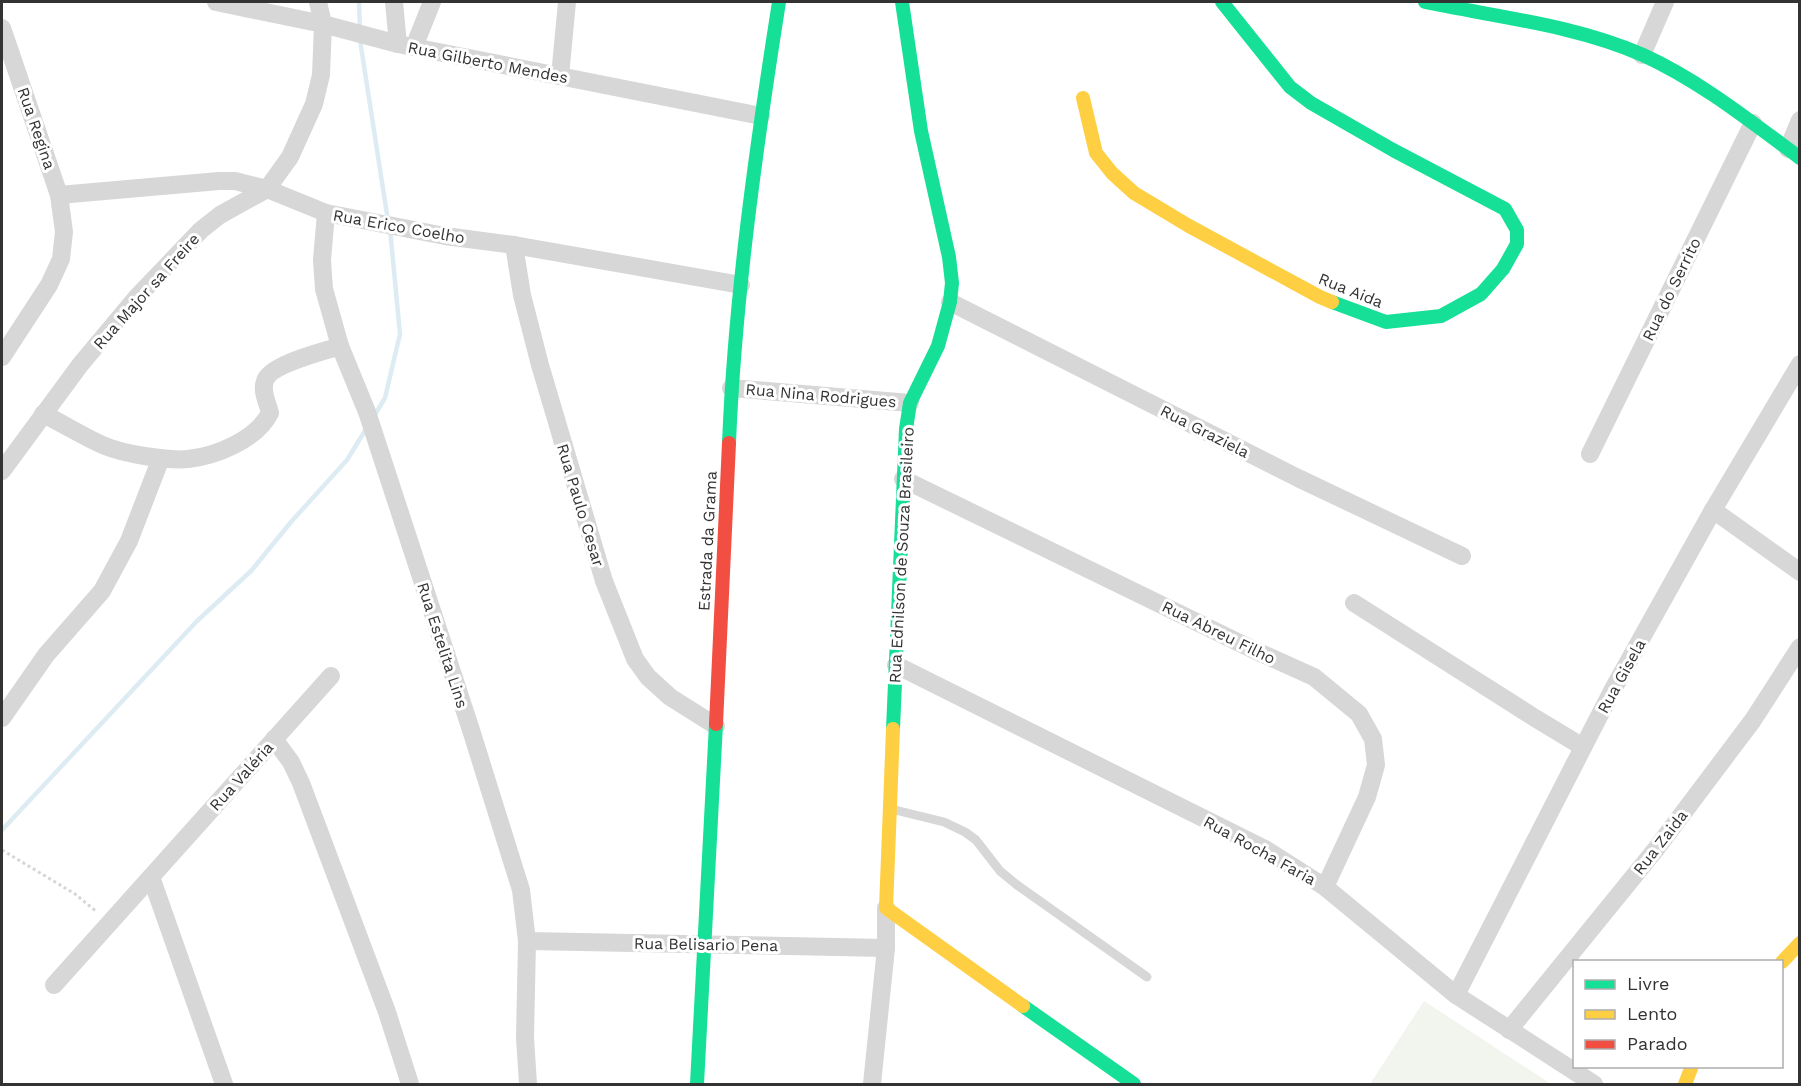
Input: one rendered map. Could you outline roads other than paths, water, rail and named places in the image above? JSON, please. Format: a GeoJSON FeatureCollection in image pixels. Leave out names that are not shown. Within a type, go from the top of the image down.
{"type":"FeatureCollection","features":[{"type":"Feature","properties":{"kind":"street","name":"Rua Gilberto Mendes"},"geometry":{"type":"LineString","coordinates":[[216,2],[323,24],[406,45],[761,116]]}},
{"type":"Feature","properties":{"kind":"street","name":"Rua Major sa Freire"},"geometry":{"type":"LineString","coordinates":[[2,471],[80,365],[136,298],[189,242],[220,215],[267,189],[290,158],[314,104],[321,75],[323,24],[318,2]]}},
{"type":"Feature","properties":{"kind":"street"},"geometry":{"type":"LineString","coordinates":[[394,2],[406,45]]}},
{"type":"Feature","properties":{"kind":"street"},"geometry":{"type":"LineString","coordinates":[[406,45],[432,2]]}},
{"type":"Feature","properties":{"kind":"street"},"geometry":{"type":"LineString","coordinates":[[560,76],[567,2]]}},
{"type":"Feature","properties":{"kind":"street","name":"Estrada da Grama"},"geometry":{"type":"LineString","coordinates":[[698,1084],[731,388],[761,116],[779,2]]}},
{"type":"Feature","properties":{"kind":"street","name":"Rua Ednilson de Souza Brasileiro"},"geometry":{"type":"LineString","coordinates":[[872,1084],[886,948],[889,809],[906,429],[910,403],[938,346],[950,302],[952,283],[949,257],[921,131],[902,2]]}},
{"type":"Feature","properties":{"kind":"street","name":"Rua Aida"},"geometry":{"type":"LineString","coordinates":[[1083,98],[1096,153],[1112,173],[1134,193],[1189,226],[1320,297],[1386,322],[1410,321],[1441,315],[1481,294],[1503,269],[1517,244],[1517,230],[1505,209],[1393,150],[1311,103],[1290,87],[1222,2]]}},
{"type":"Feature","properties":{"kind":"street"},"geometry":{"type":"LineString","coordinates":[[1425,2],[1582,34],[1642,55],[1708,91],[1794,154],[1800,120]]}},
{"type":"Feature","properties":{"kind":"street"},"geometry":{"type":"LineString","coordinates":[[1642,55],[1665,2]]}},
{"type":"Feature","properties":{"kind":"street","name":"Rua Regina"},"geometry":{"type":"LineString","coordinates":[[2,28],[59,195]]}},
{"type":"Feature","properties":{"kind":"street","name":"Rua do Serrito"},"geometry":{"type":"LineString","coordinates":[[1590,454],[1753,123]]}},
{"type":"Feature","properties":{"kind":"street","name":"Rua Erico Coelho"},"geometry":{"type":"LineString","coordinates":[[59,195],[235,181],[267,189],[326,213],[445,236],[514,245],[741,285]]}},
{"type":"Feature","properties":{"kind":"street"},"geometry":{"type":"LineString","coordinates":[[2,357],[49,285],[61,259],[64,232],[59,195]]}},
{"type":"Feature","properties":{"kind":"street","name":"Rua Estelita Lins"},"geometry":{"type":"LineString","coordinates":[[326,213],[321,260],[324,289],[340,346],[374,431],[521,890],[527,941],[525,1038],[528,1084]]}},
{"type":"Feature","properties":{"kind":"street","name":"Rua Paulo Cesar"},"geometry":{"type":"LineString","coordinates":[[514,245],[522,295],[540,365],[604,581],[635,659],[648,677],[670,697],[716,726]]}},
{"type":"Feature","properties":{"kind":"street","name":"Rua Graziela"},"geometry":{"type":"LineString","coordinates":[[950,302],[1298,478],[1462,556]]}},
{"type":"Feature","properties":{"kind":"street"},"geometry":{"type":"LineString","coordinates":[[44,414],[107,447],[161,458],[188,459],[229,448],[265,423],[270,413],[264,390],[265,381],[272,373],[284,365],[340,346]]}},
{"type":"Feature","properties":{"kind":"street","name":"Rua Gisela"},"geometry":{"type":"LineString","coordinates":[[1456,995],[1612,691],[1713,510],[1800,364]]}},
{"type":"Feature","properties":{"kind":"street","name":"Rua Nina Rodrigues"},"geometry":{"type":"LineString","coordinates":[[731,388],[910,403]]}},
{"type":"Feature","properties":{"kind":"street"},"geometry":{"type":"LineString","coordinates":[[2,718],[46,655],[102,591],[129,541],[161,458]]}},
{"type":"Feature","properties":{"kind":"street","name":"Rua Abreu Filho"},"geometry":{"type":"LineString","coordinates":[[903,479],[1314,677],[1359,714],[1373,739],[1376,765],[1367,797],[1325,887]]}},
{"type":"Feature","properties":{"kind":"street"},"geometry":{"type":"LineString","coordinates":[[1713,510],[1800,572]]}},
{"type":"Feature","properties":{"kind":"street"},"geometry":{"type":"LineString","coordinates":[[1354,603],[1583,747]]}},
{"type":"Feature","properties":{"kind":"street","name":"Rua Zaida"},"geometry":{"type":"LineString","coordinates":[[1509,1030],[1663,839],[1753,720],[1800,647]]}},
{"type":"Feature","properties":{"kind":"street","name":"Rua Rocha Faria"},"geometry":{"type":"LineString","coordinates":[[896,665],[1265,849],[1325,887],[1456,995],[1594,1084]]}},
{"type":"Feature","properties":{"kind":"street","name":"Rua Valéria"},"geometry":{"type":"LineString","coordinates":[[54,985],[331,676]]}},
{"type":"Feature","properties":{"kind":"street"},"geometry":{"type":"LineString","coordinates":[[274,739],[291,762],[300,783],[387,1012],[410,1084]]}},
{"type":"Feature","properties":{"kind":"street"},"geometry":{"type":"LineString","coordinates":[[151,877],[224,1084]]}},
{"type":"Feature","properties":{"kind":"street"},"geometry":{"type":"LineString","coordinates":[[886,908],[1134,1084]]}},
{"type":"Feature","properties":{"kind":"street","name":"Rua Belisario Pena"},"geometry":{"type":"LineString","coordinates":[[527,941],[886,948]]}},
{"type":"Feature","properties":{"kind":"street"},"geometry":{"type":"LineString","coordinates":[[1783,961],[1800,943]]}},
{"type":"Feature","properties":{"kind":"street"},"geometry":{"type":"LineString","coordinates":[[1685,1084],[1691,1068]]}},
{"type":"Feature","properties":{"kind":"lane"},"geometry":{"type":"LineString","coordinates":[[889,809],[944,822],[964,832],[976,840],[1000,871],[1017,885],[1148,977]]}},
{"type":"Feature","properties":{"kind":"waterway"},"geometry":{"type":"LineString","coordinates":[[359,2],[360,28]]}},
{"type":"Feature","properties":{"kind":"waterway"},"geometry":{"type":"LineString","coordinates":[[360,40],[388,221]]}},
{"type":"Feature","properties":{"kind":"waterway"},"geometry":{"type":"LineString","coordinates":[[374,416],[385,398],[400,334],[390,229]]}},
{"type":"Feature","properties":{"kind":"waterway"},"geometry":{"type":"LineString","coordinates":[[2,830],[197,621],[251,571],[347,460],[366,429]]}}]}
